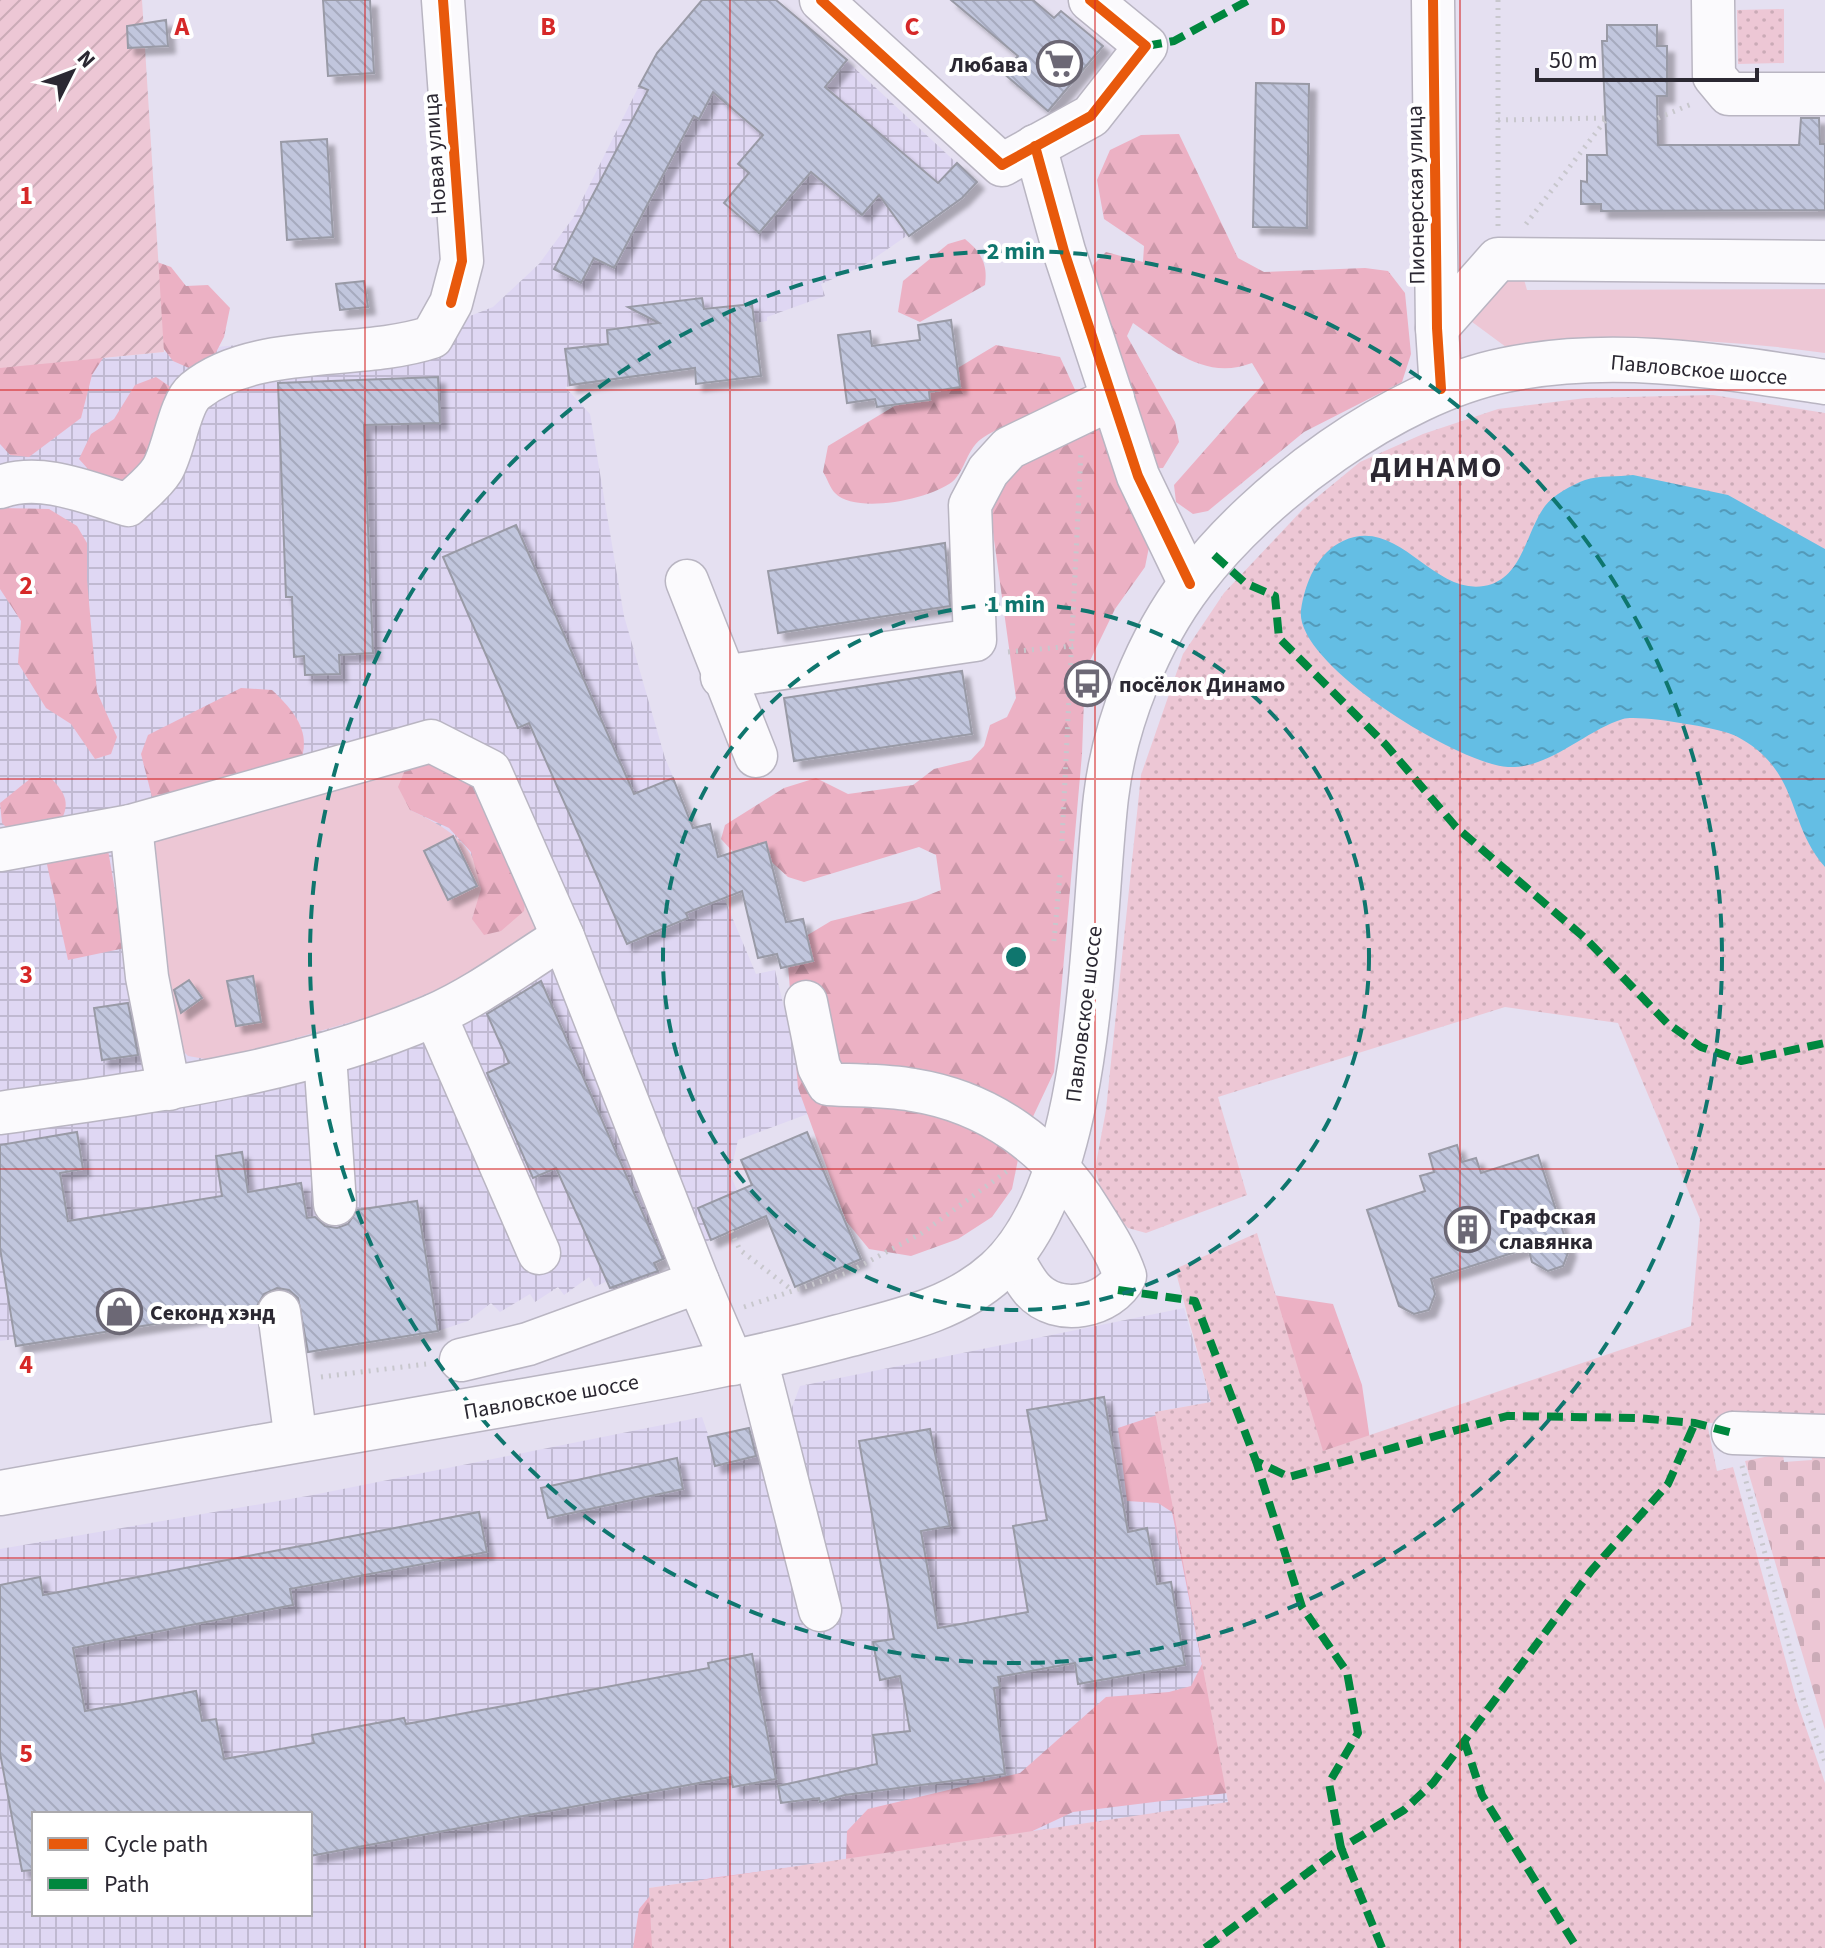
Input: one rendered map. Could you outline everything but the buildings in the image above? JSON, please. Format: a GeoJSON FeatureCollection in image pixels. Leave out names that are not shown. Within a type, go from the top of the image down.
{"type":"FeatureCollection","features":[{"type":"Feature","properties":{"kind":"main road","name":"Павловское шоссе"},"geometry":{"type":"LineString","coordinates":[[0,1493],[744,1362],[924,1314],[961,1298],[1011,1256],[1045,1194],[1044,1152],[1068,1126],[1083,1047],[1107,789],[1125,713],[1160,633],[1190,584],[1214,555],[1286,486],[1362,430],[1441,389],[1500,371],[1562,361],[1646,360],[1825,382]]}},
{"type":"Feature","properties":{"kind":"street","name":"Новая улица"},"geometry":{"type":"LineString","coordinates":[[0,487],[14,482],[58,483],[128,505],[162,470],[192,392],[226,374],[272,360],[404,346],[432,337],[451,303],[462,261],[443,0]]}},
{"type":"Feature","properties":{"kind":"street"},"geometry":{"type":"LineString","coordinates":[[821,0],[1019,156],[1064,251],[1097,406],[1138,476],[1190,584]]}},
{"type":"Feature","properties":{"kind":"street"},"geometry":{"type":"LineString","coordinates":[[1019,156],[1091,116],[1146,46],[1090,0]]}},
{"type":"Feature","properties":{"kind":"street","name":"Пионерская улица"},"geometry":{"type":"LineString","coordinates":[[1433,0],[1437,328],[1441,389]]}},
{"type":"Feature","properties":{"kind":"street"},"geometry":{"type":"LineString","coordinates":[[1713,0],[1714,76],[1729,94],[1825,94]]}},
{"type":"Feature","properties":{"kind":"street"},"geometry":{"type":"LineString","coordinates":[[1437,328],[1498,259],[1825,262]]}},
{"type":"Feature","properties":{"kind":"street"},"geometry":{"type":"LineString","coordinates":[[722,677],[975,640],[970,505],[988,471],[1009,448],[1097,406]]}},
{"type":"Feature","properties":{"kind":"street"},"geometry":{"type":"LineString","coordinates":[[687,581],[722,677],[756,756]]}},
{"type":"Feature","properties":{"kind":"street"},"geometry":{"type":"LineString","coordinates":[[0,850],[131,826],[431,741],[490,771],[563,937],[705,1300],[744,1362],[820,1610]]}},
{"type":"Feature","properties":{"kind":"street"},"geometry":{"type":"LineString","coordinates":[[131,826],[147,977],[169,1089]]}},
{"type":"Feature","properties":{"kind":"street"},"geometry":{"type":"LineString","coordinates":[[0,1113],[169,1089],[325,1055],[435,1015],[563,937]]}},
{"type":"Feature","properties":{"kind":"street"},"geometry":{"type":"LineString","coordinates":[[806,1002],[819,1067],[828,1084],[915,1090],[974,1107],[1044,1152],[1080,1194],[1119,1258],[1125,1276],[1118,1290],[1100,1301],[1080,1306],[1057,1303],[1034,1291],[1011,1256]]}},
{"type":"Feature","properties":{"kind":"street"},"geometry":{"type":"LineString","coordinates":[[435,1015],[539,1253]]}},
{"type":"Feature","properties":{"kind":"street"},"geometry":{"type":"LineString","coordinates":[[325,1055],[335,1204]]}},
{"type":"Feature","properties":{"kind":"street"},"geometry":{"type":"LineString","coordinates":[[461,1360],[705,1300]]}},
{"type":"Feature","properties":{"kind":"street"},"geometry":{"type":"LineString","coordinates":[[279,1312],[296,1441]]}},
{"type":"Feature","properties":{"kind":"street"},"geometry":{"type":"LineString","coordinates":[[1733,1433],[1825,1436]]}},
{"type":"Feature","properties":{"kind":"path"},"geometry":{"type":"LineString","coordinates":[[1498,0],[1498,259]]}},
{"type":"Feature","properties":{"kind":"path"},"geometry":{"type":"LineString","coordinates":[[1498,120],[1607,118],[1498,259]]}},
{"type":"Feature","properties":{"kind":"path"},"geometry":{"type":"LineString","coordinates":[[1062,850],[1073,646],[1097,406]]}},
{"type":"Feature","properties":{"kind":"path"},"geometry":{"type":"LineString","coordinates":[[975,640],[996,653],[1073,646]]}},
{"type":"Feature","properties":{"kind":"path"},"geometry":{"type":"LineString","coordinates":[[1053,957],[1060,865]]}},
{"type":"Feature","properties":{"kind":"path"},"geometry":{"type":"LineString","coordinates":[[705,1300],[793,1291],[847,1273],[922,1233],[1016,1165],[1044,1152]]}},
{"type":"Feature","properties":{"kind":"path"},"geometry":{"type":"LineString","coordinates":[[731,1231],[740,1250],[793,1291]]}},
{"type":"Feature","properties":{"kind":"path"},"geometry":{"type":"LineString","coordinates":[[288,1382],[461,1360]]}},
{"type":"Feature","properties":{"kind":"path"},"geometry":{"type":"LineString","coordinates":[[1733,1433],[1804,1702],[1825,1762]]}},
{"type":"Feature","properties":{"kind":"shaded area"},"geometry":{"type":"Polygon","coordinates":[[[702,0],[776,0],[847,61],[977,182],[963,197],[863,266],[821,284],[825,296],[767,317],[767,321],[754,323],[761,376],[696,384],[694,368],[565,387],[590,414],[624,616],[665,758],[756,974],[775,970],[789,1028],[798,1026],[821,1109],[738,1140],[730,1174],[751,1223],[655,1263],[662,1281],[616,1301],[607,1281],[595,1287],[589,1277],[564,1295],[558,1287],[535,1302],[530,1294],[500,1312],[491,1303],[468,1321],[438,1331],[299,1353],[290,1302],[16,1346],[15,1339],[0,1341],[0,368],[423,327],[457,321],[493,307],[539,264],[573,218],[639,86],[702,0]]]}},
{"type":"Feature","properties":{"kind":"shaded area"},"geometry":{"type":"Polygon","coordinates":[[[1184,1308],[1211,1402],[1155,1412],[1228,1803],[649,1888],[652,1948],[0,1948],[0,1549],[313,1495],[702,1417],[709,1437],[788,1418],[800,1386],[1184,1308]]]}},
{"type":"Feature","properties":{"kind":"green space"},"geometry":{"type":"Polygon","coordinates":[[[0,0],[142,0],[164,352],[0,368],[0,0]]]}},
{"type":"Feature","properties":{"kind":"green space"},"geometry":{"type":"Polygon","coordinates":[[[1784,9],[1784,63],[1738,64],[1737,10],[1784,9]]]}},
{"type":"Feature","properties":{"kind":"green space"},"geometry":{"type":"Polygon","coordinates":[[[1179,134],[1238,258],[1264,272],[1365,268],[1388,271],[1405,293],[1411,354],[1402,382],[1304,432],[1208,511],[1193,514],[1176,502],[1174,485],[1264,383],[1252,363],[1219,368],[1189,360],[1133,323],[1127,336],[1175,422],[1179,442],[1163,468],[1141,469],[1089,299],[1093,265],[1106,252],[1143,262],[1144,246],[1104,219],[1097,180],[1110,150],[1141,135],[1179,134]]]}},
{"type":"Feature","properties":{"kind":"green space"},"geometry":{"type":"Polygon","coordinates":[[[965,239],[982,259],[985,285],[920,322],[898,312],[903,281],[948,244],[965,239]]]}},
{"type":"Feature","properties":{"kind":"green space"},"geometry":{"type":"Polygon","coordinates":[[[146,258],[171,267],[186,286],[208,285],[230,308],[224,337],[211,362],[189,368],[173,361],[157,340],[114,341],[92,375],[81,418],[29,457],[10,455],[0,444],[0,345],[146,258]]]}},
{"type":"Feature","properties":{"kind":"green space"},"geometry":{"type":"Polygon","coordinates":[[[1506,267],[1523,276],[1527,290],[1825,289],[1825,353],[1745,344],[1666,340],[1586,341],[1506,347],[1464,316],[1506,267]]]}},
{"type":"Feature","properties":{"kind":"green space"},"geometry":{"type":"Polygon","coordinates":[[[996,345],[1060,357],[1076,392],[1044,415],[984,437],[973,447],[957,477],[942,488],[911,499],[875,504],[845,500],[835,493],[823,472],[828,446],[996,345]]]}},
{"type":"Feature","properties":{"kind":"green space"},"geometry":{"type":"Polygon","coordinates":[[[156,377],[172,388],[177,419],[125,490],[104,487],[79,459],[91,434],[114,419],[135,385],[156,377]]]}},
{"type":"Feature","properties":{"kind":"green space"},"geometry":{"type":"Polygon","coordinates":[[[1713,395],[1825,413],[1825,1422],[1707,1423],[1717,1471],[1733,1467],[1797,1702],[1825,1783],[1825,1948],[652,1948],[649,1888],[1228,1802],[1155,1412],[1211,1402],[1175,1269],[1257,1233],[1323,1451],[1691,1326],[1700,1219],[1618,1023],[1505,1007],[1218,1097],[1247,1195],[1146,1233],[1128,1228],[1105,1203],[1095,1169],[1106,1110],[1141,775],[1183,654],[1224,593],[1304,508],[1360,462],[1423,434],[1498,409],[1586,398],[1713,395]]]}},
{"type":"Feature","properties":{"kind":"green space"},"geometry":{"type":"Polygon","coordinates":[[[1084,421],[1106,430],[1149,547],[1145,567],[1115,609],[1085,671],[1082,754],[1054,1072],[1022,1140],[1012,1189],[992,1217],[958,1239],[911,1256],[869,1249],[846,1221],[798,1088],[788,965],[801,939],[831,921],[916,900],[941,890],[936,855],[919,847],[804,882],[788,877],[761,852],[736,855],[721,839],[725,825],[784,788],[816,778],[848,794],[913,785],[934,769],[971,760],[984,746],[990,725],[1007,717],[1016,698],[991,518],[996,499],[1013,470],[1024,459],[1084,421]]]}},
{"type":"Feature","properties":{"kind":"green space"},"geometry":{"type":"Polygon","coordinates":[[[0,508],[49,509],[77,526],[87,543],[87,580],[97,692],[117,737],[111,754],[95,759],[71,724],[46,708],[18,663],[21,621],[0,589],[0,508]]]}},
{"type":"Feature","properties":{"kind":"green space"},"geometry":{"type":"Polygon","coordinates":[[[241,688],[272,690],[288,706],[303,733],[303,753],[299,765],[170,807],[152,797],[141,754],[148,735],[241,688]]]}},
{"type":"Feature","properties":{"kind":"green space"},"geometry":{"type":"Polygon","coordinates":[[[429,757],[474,777],[527,884],[524,911],[501,931],[484,935],[472,919],[481,889],[471,852],[449,828],[410,810],[398,787],[407,765],[429,757]]]}},
{"type":"Feature","properties":{"kind":"green space"},"geometry":{"type":"Polygon","coordinates":[[[407,765],[410,810],[447,830],[474,860],[481,889],[472,919],[527,884],[540,926],[485,970],[375,1015],[217,1061],[188,1056],[169,1037],[145,829],[407,765]],[[452,837],[424,851],[449,900],[477,886],[452,837]],[[227,981],[236,1026],[261,1022],[227,981]]]}},
{"type":"Feature","properties":{"kind":"green space"},"geometry":{"type":"Polygon","coordinates":[[[31,778],[51,778],[63,794],[65,811],[59,824],[16,837],[2,823],[0,803],[31,778]]]}},
{"type":"Feature","properties":{"kind":"green space"},"geometry":{"type":"Polygon","coordinates":[[[108,850],[125,948],[68,960],[46,860],[108,850]]]}},
{"type":"Feature","properties":{"kind":"green space"},"geometry":{"type":"Polygon","coordinates":[[[1273,1295],[1333,1304],[1362,1385],[1378,1495],[1284,1786],[1073,1812],[996,1848],[867,1948],[633,1948],[639,1909],[654,1891],[711,1878],[846,1860],[847,1831],[868,1809],[1020,1773],[1106,1697],[1169,1692],[1191,1686],[1202,1664],[1172,1512],[1158,1503],[1127,1501],[1118,1428],[1163,1413],[1213,1405],[1273,1295]]]}},
{"type":"Feature","properties":{"kind":"green space"},"geometry":{"type":"Polygon","coordinates":[[[1825,1445],[1825,1730],[1745,1461],[1783,1453],[1784,1462],[1812,1460],[1811,1448],[1825,1445]]]}},
{"type":"Feature","properties":{"kind":"water"},"geometry":{"type":"Polygon","coordinates":[[[1633,475],[1728,495],[1825,549],[1825,867],[1804,833],[1772,765],[1736,736],[1679,723],[1631,718],[1609,725],[1538,762],[1508,767],[1484,762],[1454,749],[1383,708],[1323,657],[1306,632],[1301,610],[1309,579],[1326,553],[1343,541],[1364,536],[1383,539],[1453,582],[1472,586],[1492,584],[1511,571],[1539,516],[1553,498],[1590,478],[1633,475]]]}},
{"type":"Feature","properties":{"kind":"marked path"},"geometry":{"type":"LineString","coordinates":[[1146,46],[1174,41],[1249,0]]}},
{"type":"Feature","properties":{"kind":"marked path"},"geometry":{"type":"LineString","coordinates":[[1214,555],[1245,583],[1275,596],[1279,638],[1386,745],[1456,827],[1586,939],[1667,1023],[1701,1047],[1741,1061],[1825,1043]]}},
{"type":"Feature","properties":{"kind":"marked path"},"geometry":{"type":"LineString","coordinates":[[1118,1290],[1195,1301],[1256,1461],[1289,1477],[1507,1416],[1637,1418],[1695,1423],[1733,1433]]}},
{"type":"Feature","properties":{"kind":"marked path"},"geometry":{"type":"LineString","coordinates":[[1382,1948],[1341,1848],[1404,1810],[1433,1783],[1591,1571],[1668,1484],[1695,1423]]}},
{"type":"Feature","properties":{"kind":"marked path"},"geometry":{"type":"LineString","coordinates":[[1205,1948],[1341,1848],[1329,1783],[1358,1733],[1347,1672],[1302,1607],[1256,1461]]}},
{"type":"Feature","properties":{"kind":"marked path"},"geometry":{"type":"LineString","coordinates":[[1464,1740],[1482,1795],[1577,1948]]}},
{"type":"Feature","properties":{"kind":"cycle path"},"geometry":{"type":"LineString","coordinates":[[443,0],[462,261],[451,303]]}},
{"type":"Feature","properties":{"kind":"cycle path"},"geometry":{"type":"LineString","coordinates":[[821,0],[1002,165],[1091,116],[1146,46],[1090,0]]}},
{"type":"Feature","properties":{"kind":"cycle path"},"geometry":{"type":"LineString","coordinates":[[1433,0],[1437,328],[1441,389]]}},
{"type":"Feature","properties":{"kind":"cycle path"},"geometry":{"type":"LineString","coordinates":[[1035,146],[1064,251],[1138,476],[1190,584]]}},
{"type":"Feature","properties":{"kind":"place","name":"Любава"},"geometry":{"type":"Point","coordinates":[1059,64]}},
{"type":"Feature","properties":{"kind":"place","name":"посёлок Динамо"},"geometry":{"type":"Point","coordinates":[1088,684]}},
{"type":"Feature","properties":{"kind":"place","name":"Графская славянка"},"geometry":{"type":"Point","coordinates":[1468,1229]}},
{"type":"Feature","properties":{"kind":"place","name":"Секонд хэнд"},"geometry":{"type":"Point","coordinates":[119,1312]}},
{"type":"Feature","properties":{"kind":"district","name":"ДИНАМО"},"geometry":{"type":"Point","coordinates":[1437,467]}}]}
